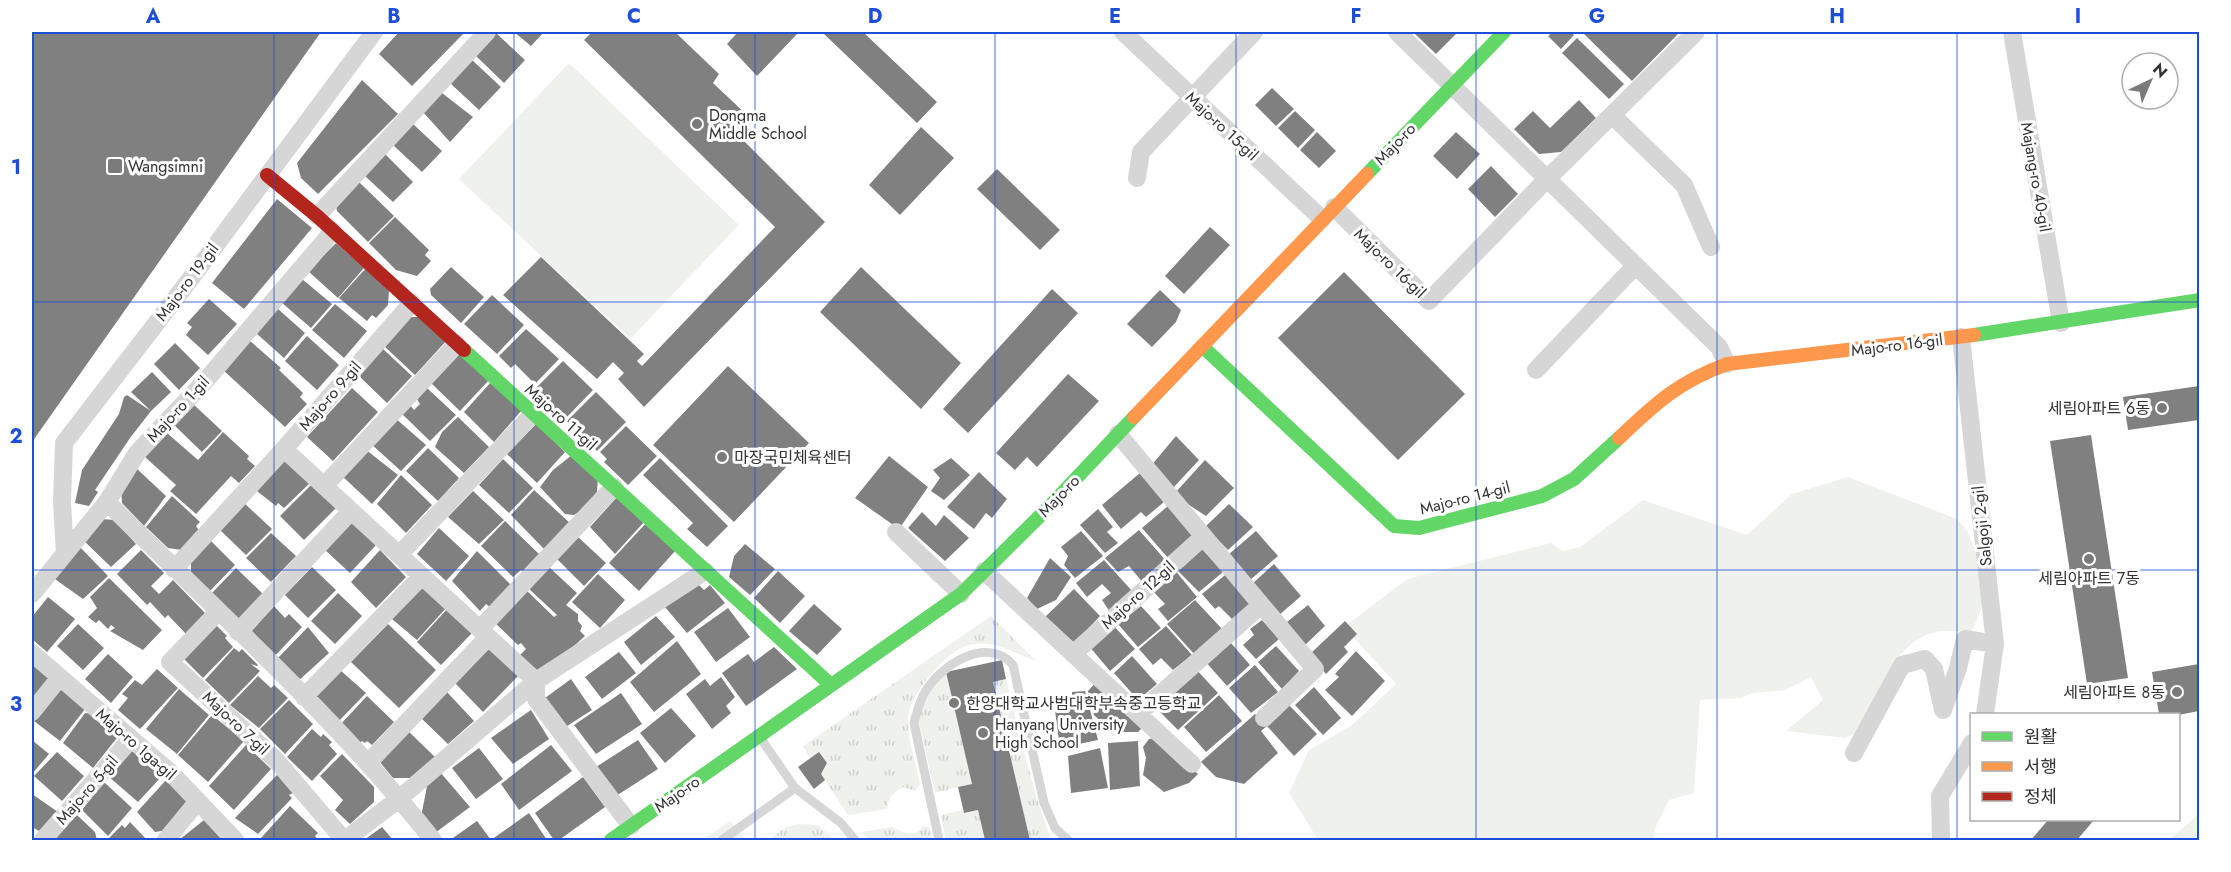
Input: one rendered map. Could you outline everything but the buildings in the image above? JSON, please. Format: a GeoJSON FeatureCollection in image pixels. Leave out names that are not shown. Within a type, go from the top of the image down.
{"type":"FeatureCollection","features":[{"type":"Feature","properties":{"kind":"street","name":"Majo-ro 19-gil"},"geometry":{"type":"LineString","coordinates":[[65,553],[62,503],[64,443],[374,32]]}},
{"type":"Feature","properties":{"kind":"street"},"geometry":{"type":"LineString","coordinates":[[317,216],[487,32]]}},
{"type":"Feature","properties":{"kind":"street","name":"Majo-ro 15-gil"},"geometry":{"type":"LineString","coordinates":[[1123,32],[1191,97],[1328,213]]}},
{"type":"Feature","properties":{"kind":"street"},"geometry":{"type":"LineString","coordinates":[[1137,178],[1141,152],[1254,32]]}},
{"type":"Feature","properties":{"kind":"street"},"geometry":{"type":"LineString","coordinates":[[1397,32],[1719,347],[1727,364]]}},
{"type":"Feature","properties":{"kind":"street","name":"Majo-ro"},"geometry":{"type":"LineString","coordinates":[[611,840],[961,594],[1048,507],[1504,32]]}},
{"type":"Feature","properties":{"kind":"street","name":"Majo-ro 16-gil"},"geometry":{"type":"LineString","coordinates":[[1328,213],[1429,301],[1547,179],[1696,32]]}},
{"type":"Feature","properties":{"kind":"street","name":"Majang-ro 40-gil"},"geometry":{"type":"LineString","coordinates":[[2012,32],[2061,322]]}},
{"type":"Feature","properties":{"kind":"street"},"geometry":{"type":"LineString","coordinates":[[1612,115],[1684,185],[1711,247]]}},
{"type":"Feature","properties":{"kind":"street","name":"Majo-ro 11-gil"},"geometry":{"type":"LineString","coordinates":[[267,175],[317,216],[831,685]]}},
{"type":"Feature","properties":{"kind":"street","name":"Majo-ro 1-gil"},"geometry":{"type":"LineString","coordinates":[[32,594],[107,502],[136,453],[207,379],[333,231]]}},
{"type":"Feature","properties":{"kind":"street"},"geometry":{"type":"LineString","coordinates":[[1536,370],[1635,266]]}},
{"type":"Feature","properties":{"kind":"street","name":"Majo-ro 16-gil"},"geometry":{"type":"LineString","coordinates":[[1727,364],[1961,337],[2199,300]]}},
{"type":"Feature","properties":{"kind":"street","name":"Majo-ro 9-gil"},"geometry":{"type":"LineString","coordinates":[[284,449],[412,303]]}},
{"type":"Feature","properties":{"kind":"street","name":"Salgoji 2-gil"},"geometry":{"type":"LineString","coordinates":[[1961,337],[1995,644],[1985,713]]}},
{"type":"Feature","properties":{"kind":"street"},"geometry":{"type":"LineString","coordinates":[[324,486],[457,344]]}},
{"type":"Feature","properties":{"kind":"street","name":"Majo-ro 14-gil"},"geometry":{"type":"LineString","coordinates":[[1202,346],[1394,526],[1419,528],[1542,496],[1574,479],[1665,395],[1699,374],[1727,364]]}},
{"type":"Feature","properties":{"kind":"street"},"geometry":{"type":"LineString","coordinates":[[399,555],[534,414]]}},
{"type":"Feature","properties":{"kind":"street"},"geometry":{"type":"LineString","coordinates":[[1118,434],[1315,669],[1264,718]]}},
{"type":"Feature","properties":{"kind":"street"},"geometry":{"type":"LineString","coordinates":[[174,569],[284,449],[536,681],[536,699],[631,826]]}},
{"type":"Feature","properties":{"kind":"street"},"geometry":{"type":"LineString","coordinates":[[368,763],[614,487]]}},
{"type":"Feature","properties":{"kind":"street"},"geometry":{"type":"LineString","coordinates":[[107,502],[368,763],[400,798],[433,840]]}},
{"type":"Feature","properties":{"kind":"street"},"geometry":{"type":"LineString","coordinates":[[238,632],[351,511]]}},
{"type":"Feature","properties":{"kind":"street"},"geometry":{"type":"LineString","coordinates":[[896,532],[961,594]]}},
{"type":"Feature","properties":{"kind":"street","name":"Majo-ro 12-gil"},"geometry":{"type":"LineString","coordinates":[[1073,654],[1203,537]]}},
{"type":"Feature","properties":{"kind":"street"},"geometry":{"type":"LineString","coordinates":[[344,840],[400,798],[536,681],[705,571]]}},
{"type":"Feature","properties":{"kind":"street"},"geometry":{"type":"LineString","coordinates":[[984,571],[1192,764]]}},
{"type":"Feature","properties":{"kind":"street"},"geometry":{"type":"LineString","coordinates":[[304,697],[422,576]]}},
{"type":"Feature","properties":{"kind":"street"},"geometry":{"type":"LineString","coordinates":[[1138,714],[1261,605]]}},
{"type":"Feature","properties":{"kind":"street","name":"Majo-ro 7-gil"},"geometry":{"type":"LineString","coordinates":[[219,612],[170,662],[275,759],[344,840]]}},
{"type":"Feature","properties":{"kind":"street"},"geometry":{"type":"LineString","coordinates":[[1854,753],[1902,665],[1925,659],[1934,669],[1942,710],[1958,668],[1965,639],[1995,644]]}},
{"type":"Feature","properties":{"kind":"street","name":"Majo-ro 1ga-gil"},"geometry":{"type":"LineString","coordinates":[[32,653],[172,774],[235,840]]}},
{"type":"Feature","properties":{"kind":"street"},"geometry":{"type":"LineString","coordinates":[[32,712],[60,677]]}},
{"type":"Feature","properties":{"kind":"street","name":"Majo-ro 5-gil"},"geometry":{"type":"LineString","coordinates":[[43,840],[131,739]]}},
{"type":"Feature","properties":{"kind":"street"},"geometry":{"type":"LineString","coordinates":[[1941,840],[1940,796],[1970,745]]}},
{"type":"Feature","properties":{"kind":"street"},"geometry":{"type":"LineString","coordinates":[[166,840],[198,801]]}},
{"type":"Feature","properties":{"kind":"lane"},"geometry":{"type":"LineString","coordinates":[[939,840],[914,723],[918,706],[925,691],[941,672],[961,658],[992,653],[1005,656],[1013,665],[1044,804],[1055,828],[1068,840]]}},
{"type":"Feature","properties":{"kind":"lane"},"geometry":{"type":"LineString","coordinates":[[759,736],[795,788],[841,823],[855,840]]}},
{"type":"Feature","properties":{"kind":"lane"},"geometry":{"type":"LineString","coordinates":[[722,840],[795,788]]}},
{"type":"Feature","properties":{"kind":"green space"},"geometry":{"type":"Polygon","coordinates":[[[569,63],[739,225],[630,339],[459,179],[569,63]]]}},
{"type":"Feature","properties":{"kind":"green space"},"geometry":{"type":"Polygon","coordinates":[[[1848,477],[1957,519],[1967,531],[1980,560],[1983,605],[1972,631],[1934,632],[1916,641],[1905,650],[1886,676],[1860,732],[1845,738],[1786,731],[1823,700],[1811,677],[1785,690],[1752,693],[1741,698],[1700,700],[1694,793],[1669,800],[1654,831],[1654,840],[1318,840],[1289,793],[1309,750],[1351,726],[1396,684],[1344,627],[1407,579],[1551,543],[1562,551],[1580,547],[1643,500],[1747,535],[1792,494],[1848,477]]]}},
{"type":"Feature","properties":{"kind":"green space"},"geometry":{"type":"Polygon","coordinates":[[[991,616],[1036,661],[991,644],[974,644],[953,653],[922,686],[910,711],[909,736],[920,784],[915,791],[903,787],[896,791],[890,798],[887,809],[848,815],[821,774],[827,763],[819,752],[810,759],[803,746],[991,616]]]}},
{"type":"Feature","properties":{"kind":"green space"},"geometry":{"type":"Polygon","coordinates":[[[946,672],[972,784],[935,793],[919,723],[925,701],[946,672]]]}},
{"type":"Feature","properties":{"kind":"green space"},"geometry":{"type":"Polygon","coordinates":[[[1006,679],[1032,780],[1051,840],[1030,840],[993,682],[1006,679]]]}},
{"type":"Feature","properties":{"kind":"green space"},"geometry":{"type":"Polygon","coordinates":[[[963,810],[964,813],[978,810],[985,840],[946,840],[941,815],[963,810]]]}},
{"type":"Feature","properties":{"kind":"green space"},"geometry":{"type":"Polygon","coordinates":[[[2199,814],[2199,840],[2169,840],[2199,814]]]}},
{"type":"Feature","properties":{"kind":"green space"},"geometry":{"type":"Polygon","coordinates":[[[730,821],[745,840],[703,840],[730,821]]]}},
{"type":"Feature","properties":{"kind":"green space"},"geometry":{"type":"Polygon","coordinates":[[[801,824],[818,825],[835,840],[771,840],[784,829],[801,824]]]}},
{"type":"Feature","properties":{"kind":"green space"},"geometry":{"type":"Polygon","coordinates":[[[924,826],[930,828],[932,840],[869,840],[862,832],[892,827],[908,834],[917,832],[924,826]]]}},
{"type":"Feature","properties":{"kind":"traffic: fast"},"geometry":{"type":"LineString","coordinates":[[1367,174],[1504,32]]}},
{"type":"Feature","properties":{"kind":"traffic: fast"},"geometry":{"type":"LineString","coordinates":[[1974,335],[2200,300]]}},
{"type":"Feature","properties":{"kind":"traffic: fast"},"geometry":{"type":"LineString","coordinates":[[1202,346],[1394,526],[1419,528],[1542,496],[1574,479],[1619,438]]}},
{"type":"Feature","properties":{"kind":"traffic: fast"},"geometry":{"type":"LineString","coordinates":[[464,350],[831,685]]}},
{"type":"Feature","properties":{"kind":"traffic: fast"},"geometry":{"type":"LineString","coordinates":[[611,840],[961,594],[1049,507],[1134,417]]}},
{"type":"Feature","properties":{"kind":"traffic: slow"},"geometry":{"type":"LineString","coordinates":[[1134,417],[1367,174]]}},
{"type":"Feature","properties":{"kind":"traffic: slow"},"geometry":{"type":"LineString","coordinates":[[1619,438],[1681,386],[1727,364],[1974,335]]}},
{"type":"Feature","properties":{"kind":"traffic: jam"},"geometry":{"type":"LineString","coordinates":[[267,175],[317,216],[464,350]]}},
{"type":"Feature","properties":{"kind":"place","name":"Dongma Middle School"},"geometry":{"type":"Point","coordinates":[697,124]}},
{"type":"Feature","properties":{"kind":"place","name":"Wangsimni"},"geometry":{"type":"Point","coordinates":[115,166]}},
{"type":"Feature","properties":{"kind":"place","name":"세림아파트 6동"},"geometry":{"type":"Point","coordinates":[2162,408]}},
{"type":"Feature","properties":{"kind":"place","name":"마장국민체육센터"},"geometry":{"type":"Point","coordinates":[722,457]}},
{"type":"Feature","properties":{"kind":"place","name":"세림아파트 7동"},"geometry":{"type":"Point","coordinates":[2089,559]}},
{"type":"Feature","properties":{"kind":"place","name":"세림아파트 8동"},"geometry":{"type":"Point","coordinates":[2177,692]}},
{"type":"Feature","properties":{"kind":"place","name":"한양대학교사범대학부속중고등학교"},"geometry":{"type":"Point","coordinates":[954,703]}},
{"type":"Feature","properties":{"kind":"place","name":"Hanyang University High School"},"geometry":{"type":"Point","coordinates":[983,733]}}]}
